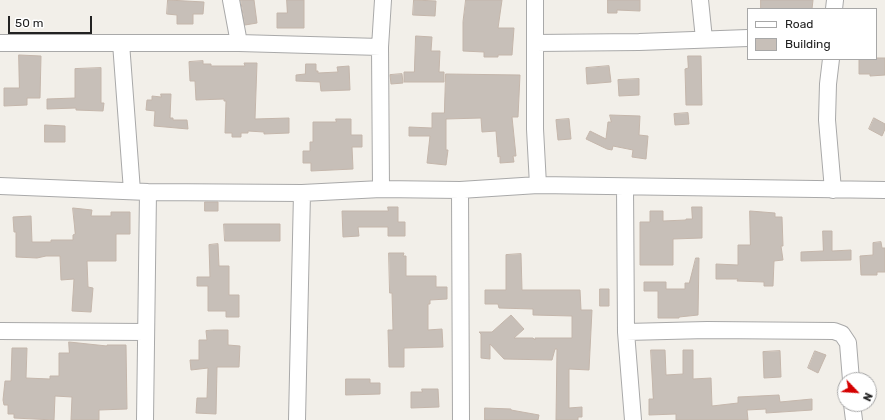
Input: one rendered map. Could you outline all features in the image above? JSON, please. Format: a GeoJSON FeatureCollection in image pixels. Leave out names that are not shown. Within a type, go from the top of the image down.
{"type":"FeatureCollection","features":[{"type":"Feature","properties":{"kind":"street"},"geometry":{"type":"LineString","coordinates":[[231,0],[239,43]]}},
{"type":"Feature","properties":{"kind":"street"},"geometry":{"type":"LineString","coordinates":[[381,189],[380,47],[383,0]]}},
{"type":"Feature","properties":{"kind":"street"},"geometry":{"type":"LineString","coordinates":[[535,0],[535,129],[538,185]]}},
{"type":"Feature","properties":{"kind":"street"},"geometry":{"type":"LineString","coordinates":[[700,0],[704,39]]}},
{"type":"Feature","properties":{"kind":"street"},"geometry":{"type":"LineString","coordinates":[[535,43],[639,42],[747,38]]}},
{"type":"Feature","properties":{"kind":"street"},"geometry":{"type":"LineString","coordinates":[[0,43],[239,43],[380,47]]}},
{"type":"Feature","properties":{"kind":"street"},"geometry":{"type":"LineString","coordinates":[[121,43],[132,191]]}},
{"type":"Feature","properties":{"kind":"street"},"geometry":{"type":"LineString","coordinates":[[831,60],[828,84],[827,120],[833,190]]}},
{"type":"Feature","properties":{"kind":"street"},"geometry":{"type":"LineString","coordinates":[[0,186],[148,192],[302,193],[381,189],[460,190],[538,185],[885,190]]}},
{"type":"Feature","properties":{"kind":"street"},"geometry":{"type":"LineString","coordinates":[[625,187],[626,332],[632,420]]}},
{"type":"Feature","properties":{"kind":"street"},"geometry":{"type":"LineString","coordinates":[[460,190],[461,420]]}},
{"type":"Feature","properties":{"kind":"street"},"geometry":{"type":"LineString","coordinates":[[145,420],[148,192]]}},
{"type":"Feature","properties":{"kind":"street"},"geometry":{"type":"LineString","coordinates":[[296,420],[302,193]]}},
{"type":"Feature","properties":{"kind":"street"},"geometry":{"type":"LineString","coordinates":[[626,332],[707,330],[834,331],[842,334],[848,343],[850,372]]}},
{"type":"Feature","properties":{"kind":"street"},"geometry":{"type":"LineString","coordinates":[[0,331],[146,332]]}},
{"type":"Feature","properties":{"kind":"building"},"geometry":{"type":"Polygon","coordinates":[[[168,0],[204,2],[203,14],[193,14],[193,24],[177,24],[177,15],[167,14],[168,0]]]}},
{"type":"Feature","properties":{"kind":"building"},"geometry":{"type":"Polygon","coordinates":[[[241,0],[254,0],[257,23],[245,25],[241,0]]]}},
{"type":"Feature","properties":{"kind":"building"},"geometry":{"type":"Polygon","coordinates":[[[287,0],[304,0],[304,28],[277,28],[277,13],[287,13],[287,0]]]}},
{"type":"Feature","properties":{"kind":"building"},"geometry":{"type":"Polygon","coordinates":[[[414,0],[436,1],[435,16],[413,15],[414,0]]]}},
{"type":"Feature","properties":{"kind":"building"},"geometry":{"type":"Polygon","coordinates":[[[466,0],[502,0],[498,28],[514,28],[512,55],[484,57],[484,52],[463,51],[463,22],[466,0]]]}},
{"type":"Feature","properties":{"kind":"building"},"geometry":{"type":"Polygon","coordinates":[[[608,0],[640,0],[640,11],[617,10],[617,13],[608,13],[608,0]]]}},
{"type":"Feature","properties":{"kind":"building"},"geometry":{"type":"Polygon","coordinates":[[[761,0],[813,0],[812,8],[761,8],[761,0]]]}},
{"type":"Feature","properties":{"kind":"building"},"geometry":{"type":"Polygon","coordinates":[[[416,36],[432,37],[431,51],[440,51],[439,72],[444,72],[444,82],[404,82],[404,72],[414,72],[416,36]]]}},
{"type":"Feature","properties":{"kind":"building"},"geometry":{"type":"Polygon","coordinates":[[[19,55],[41,56],[40,98],[27,98],[27,105],[4,106],[4,88],[19,88],[19,55]]]}},
{"type":"Feature","properties":{"kind":"building"},"geometry":{"type":"Polygon","coordinates":[[[688,56],[701,56],[702,105],[686,105],[685,69],[688,68],[688,56]]]}},
{"type":"Feature","properties":{"kind":"building"},"geometry":{"type":"Polygon","coordinates":[[[877,58],[885,58],[885,75],[870,76],[870,74],[859,74],[859,60],[877,60],[877,58]]]}},
{"type":"Feature","properties":{"kind":"building"},"geometry":{"type":"Polygon","coordinates":[[[203,61],[203,64],[211,64],[211,66],[245,66],[244,63],[257,63],[255,119],[289,118],[289,133],[264,134],[264,132],[248,131],[248,133],[241,133],[241,137],[232,137],[232,133],[225,133],[226,101],[224,101],[224,99],[196,100],[195,81],[190,81],[189,62],[203,61]]]}},
{"type":"Feature","properties":{"kind":"building"},"geometry":{"type":"Polygon","coordinates":[[[306,64],[316,64],[316,71],[318,71],[318,73],[338,72],[337,67],[349,66],[350,90],[321,91],[320,82],[296,81],[296,75],[305,74],[306,64]]]}},
{"type":"Feature","properties":{"kind":"building"},"geometry":{"type":"Polygon","coordinates":[[[609,66],[611,82],[587,84],[586,68],[609,66]]]}},
{"type":"Feature","properties":{"kind":"building"},"geometry":{"type":"Polygon","coordinates":[[[101,68],[101,103],[104,103],[103,111],[76,110],[76,108],[47,109],[47,99],[75,98],[75,69],[101,68]]]}},
{"type":"Feature","properties":{"kind":"building"},"geometry":{"type":"Polygon","coordinates":[[[402,74],[403,83],[391,84],[390,75],[402,74]]]}},
{"type":"Feature","properties":{"kind":"building"},"geometry":{"type":"Polygon","coordinates":[[[446,74],[520,75],[518,117],[512,117],[516,156],[513,156],[514,162],[500,163],[500,156],[498,157],[496,131],[482,132],[481,118],[446,119],[446,150],[448,150],[446,165],[427,163],[430,136],[409,136],[409,127],[432,128],[432,113],[444,113],[446,74]]]}},
{"type":"Feature","properties":{"kind":"building"},"geometry":{"type":"Polygon","coordinates":[[[639,79],[639,95],[619,96],[618,80],[639,79]]]}},
{"type":"Feature","properties":{"kind":"building"},"geometry":{"type":"Polygon","coordinates":[[[161,94],[171,94],[170,118],[173,118],[173,120],[187,120],[188,129],[154,126],[155,111],[146,110],[147,100],[152,100],[152,96],[161,97],[161,94]]]}},
{"type":"Feature","properties":{"kind":"building"},"geometry":{"type":"Polygon","coordinates":[[[688,113],[689,124],[675,125],[674,114],[688,113]]]}},
{"type":"Feature","properties":{"kind":"building"},"geometry":{"type":"Polygon","coordinates":[[[610,115],[640,116],[639,135],[648,136],[646,159],[632,157],[633,150],[613,146],[612,150],[607,149],[586,139],[590,131],[606,139],[608,122],[611,122],[610,115]]]}},
{"type":"Feature","properties":{"kind":"building"},"geometry":{"type":"Polygon","coordinates":[[[874,118],[885,124],[885,129],[882,136],[869,129],[874,118]]]}},
{"type":"Feature","properties":{"kind":"building"},"geometry":{"type":"Polygon","coordinates":[[[336,119],[351,119],[351,135],[362,135],[362,147],[352,147],[353,169],[311,171],[311,163],[303,163],[303,151],[310,151],[310,142],[313,142],[313,122],[336,122],[336,119]]]}},
{"type":"Feature","properties":{"kind":"building"},"geometry":{"type":"Polygon","coordinates":[[[569,119],[571,139],[558,140],[556,120],[569,119]]]}},
{"type":"Feature","properties":{"kind":"building"},"geometry":{"type":"Polygon","coordinates":[[[45,125],[65,126],[65,142],[45,142],[45,125]]]}},
{"type":"Feature","properties":{"kind":"building"},"geometry":{"type":"Polygon","coordinates":[[[205,202],[218,202],[218,211],[205,211],[205,202]]]}},
{"type":"Feature","properties":{"kind":"building"},"geometry":{"type":"Polygon","coordinates":[[[388,207],[398,207],[398,222],[405,222],[405,236],[388,236],[388,227],[358,227],[359,236],[343,237],[342,211],[388,211],[388,207]]]}},
{"type":"Feature","properties":{"kind":"building"},"geometry":{"type":"Polygon","coordinates":[[[692,207],[702,207],[702,238],[673,239],[673,265],[640,265],[640,222],[650,222],[650,211],[663,211],[663,221],[692,219],[692,207]]]}},
{"type":"Feature","properties":{"kind":"building"},"geometry":{"type":"Polygon","coordinates":[[[73,208],[92,210],[91,216],[111,216],[111,212],[130,212],[130,234],[116,234],[116,261],[87,261],[88,287],[93,288],[91,312],[72,311],[74,279],[61,280],[60,256],[46,256],[37,258],[16,257],[16,232],[14,232],[13,217],[31,216],[32,242],[73,240],[73,235],[75,234],[73,208]]]}},
{"type":"Feature","properties":{"kind":"building"},"geometry":{"type":"Polygon","coordinates":[[[750,211],[775,213],[775,217],[782,217],[783,246],[781,246],[783,260],[774,261],[773,286],[764,286],[764,282],[737,281],[738,279],[716,279],[716,264],[738,265],[738,245],[750,245],[750,211]]]}},
{"type":"Feature","properties":{"kind":"building"},"geometry":{"type":"Polygon","coordinates":[[[224,224],[280,224],[280,241],[225,241],[224,224]]]}},
{"type":"Feature","properties":{"kind":"building"},"geometry":{"type":"Polygon","coordinates":[[[823,231],[832,231],[832,251],[851,250],[851,260],[801,261],[801,252],[823,251],[823,231]]]}},
{"type":"Feature","properties":{"kind":"building"},"geometry":{"type":"Polygon","coordinates":[[[881,242],[882,248],[885,248],[885,272],[877,272],[877,275],[861,275],[860,256],[873,255],[873,243],[881,242]]]}},
{"type":"Feature","properties":{"kind":"building"},"geometry":{"type":"Polygon","coordinates":[[[218,244],[219,266],[229,266],[229,295],[239,295],[239,317],[226,317],[226,311],[208,311],[208,286],[197,286],[197,277],[210,277],[209,245],[218,244]]]}},
{"type":"Feature","properties":{"kind":"building"},"geometry":{"type":"Polygon","coordinates":[[[389,253],[404,253],[403,256],[406,256],[406,276],[436,276],[436,287],[447,287],[447,299],[430,300],[430,304],[428,304],[428,330],[442,329],[443,347],[404,348],[404,367],[389,367],[388,330],[393,330],[389,253]]]}},
{"type":"Feature","properties":{"kind":"building"},"geometry":{"type":"Polygon","coordinates":[[[521,254],[522,290],[580,290],[581,310],[592,310],[589,370],[569,369],[569,408],[582,407],[582,417],[578,417],[578,420],[556,420],[557,349],[555,349],[552,360],[504,359],[490,344],[490,359],[481,358],[481,334],[479,332],[492,332],[511,315],[524,329],[514,338],[533,338],[535,340],[535,338],[572,338],[572,316],[533,315],[533,309],[499,308],[498,304],[485,304],[485,290],[506,290],[506,255],[521,254]]]}},
{"type":"Feature","properties":{"kind":"building"},"geometry":{"type":"Polygon","coordinates":[[[696,258],[699,258],[698,315],[679,318],[658,318],[658,291],[644,291],[644,282],[666,282],[666,289],[685,289],[685,283],[689,283],[696,258]]]}},
{"type":"Feature","properties":{"kind":"building"},"geometry":{"type":"Polygon","coordinates":[[[600,289],[609,289],[609,306],[600,306],[600,289]]]}},
{"type":"Feature","properties":{"kind":"building"},"geometry":{"type":"Polygon","coordinates":[[[228,330],[228,345],[240,346],[239,367],[217,367],[216,414],[196,413],[197,398],[207,398],[208,368],[191,370],[190,360],[199,360],[199,340],[207,340],[206,331],[228,330]]]}},
{"type":"Feature","properties":{"kind":"building"},"geometry":{"type":"Polygon","coordinates":[[[69,342],[107,346],[126,345],[127,409],[99,410],[99,420],[71,420],[72,397],[55,396],[54,420],[14,418],[14,414],[8,414],[8,405],[4,405],[3,400],[5,381],[11,381],[12,348],[27,348],[26,378],[50,379],[50,376],[59,376],[59,353],[69,353],[69,342]]]}},
{"type":"Feature","properties":{"kind":"building"},"geometry":{"type":"Polygon","coordinates":[[[651,350],[665,350],[666,375],[683,374],[683,350],[693,350],[693,379],[711,378],[712,406],[738,403],[738,397],[779,395],[780,402],[812,399],[812,410],[766,413],[766,409],[747,410],[748,420],[676,420],[676,414],[649,415],[649,399],[653,399],[651,350]]]}},
{"type":"Feature","properties":{"kind":"building"},"geometry":{"type":"Polygon","coordinates":[[[780,351],[781,377],[764,378],[763,352],[780,351]]]}},
{"type":"Feature","properties":{"kind":"building"},"geometry":{"type":"Polygon","coordinates":[[[815,351],[826,355],[818,373],[808,368],[815,351]]]}},
{"type":"Feature","properties":{"kind":"building"},"geometry":{"type":"Polygon","coordinates":[[[346,379],[370,379],[370,383],[380,383],[380,394],[346,395],[346,379]]]}},
{"type":"Feature","properties":{"kind":"building"},"geometry":{"type":"Polygon","coordinates":[[[422,389],[438,389],[439,407],[411,408],[411,392],[422,392],[422,389]]]}},
{"type":"Feature","properties":{"kind":"building"},"geometry":{"type":"Polygon","coordinates":[[[485,408],[511,409],[539,415],[538,420],[485,420],[485,408]]]}}]}
